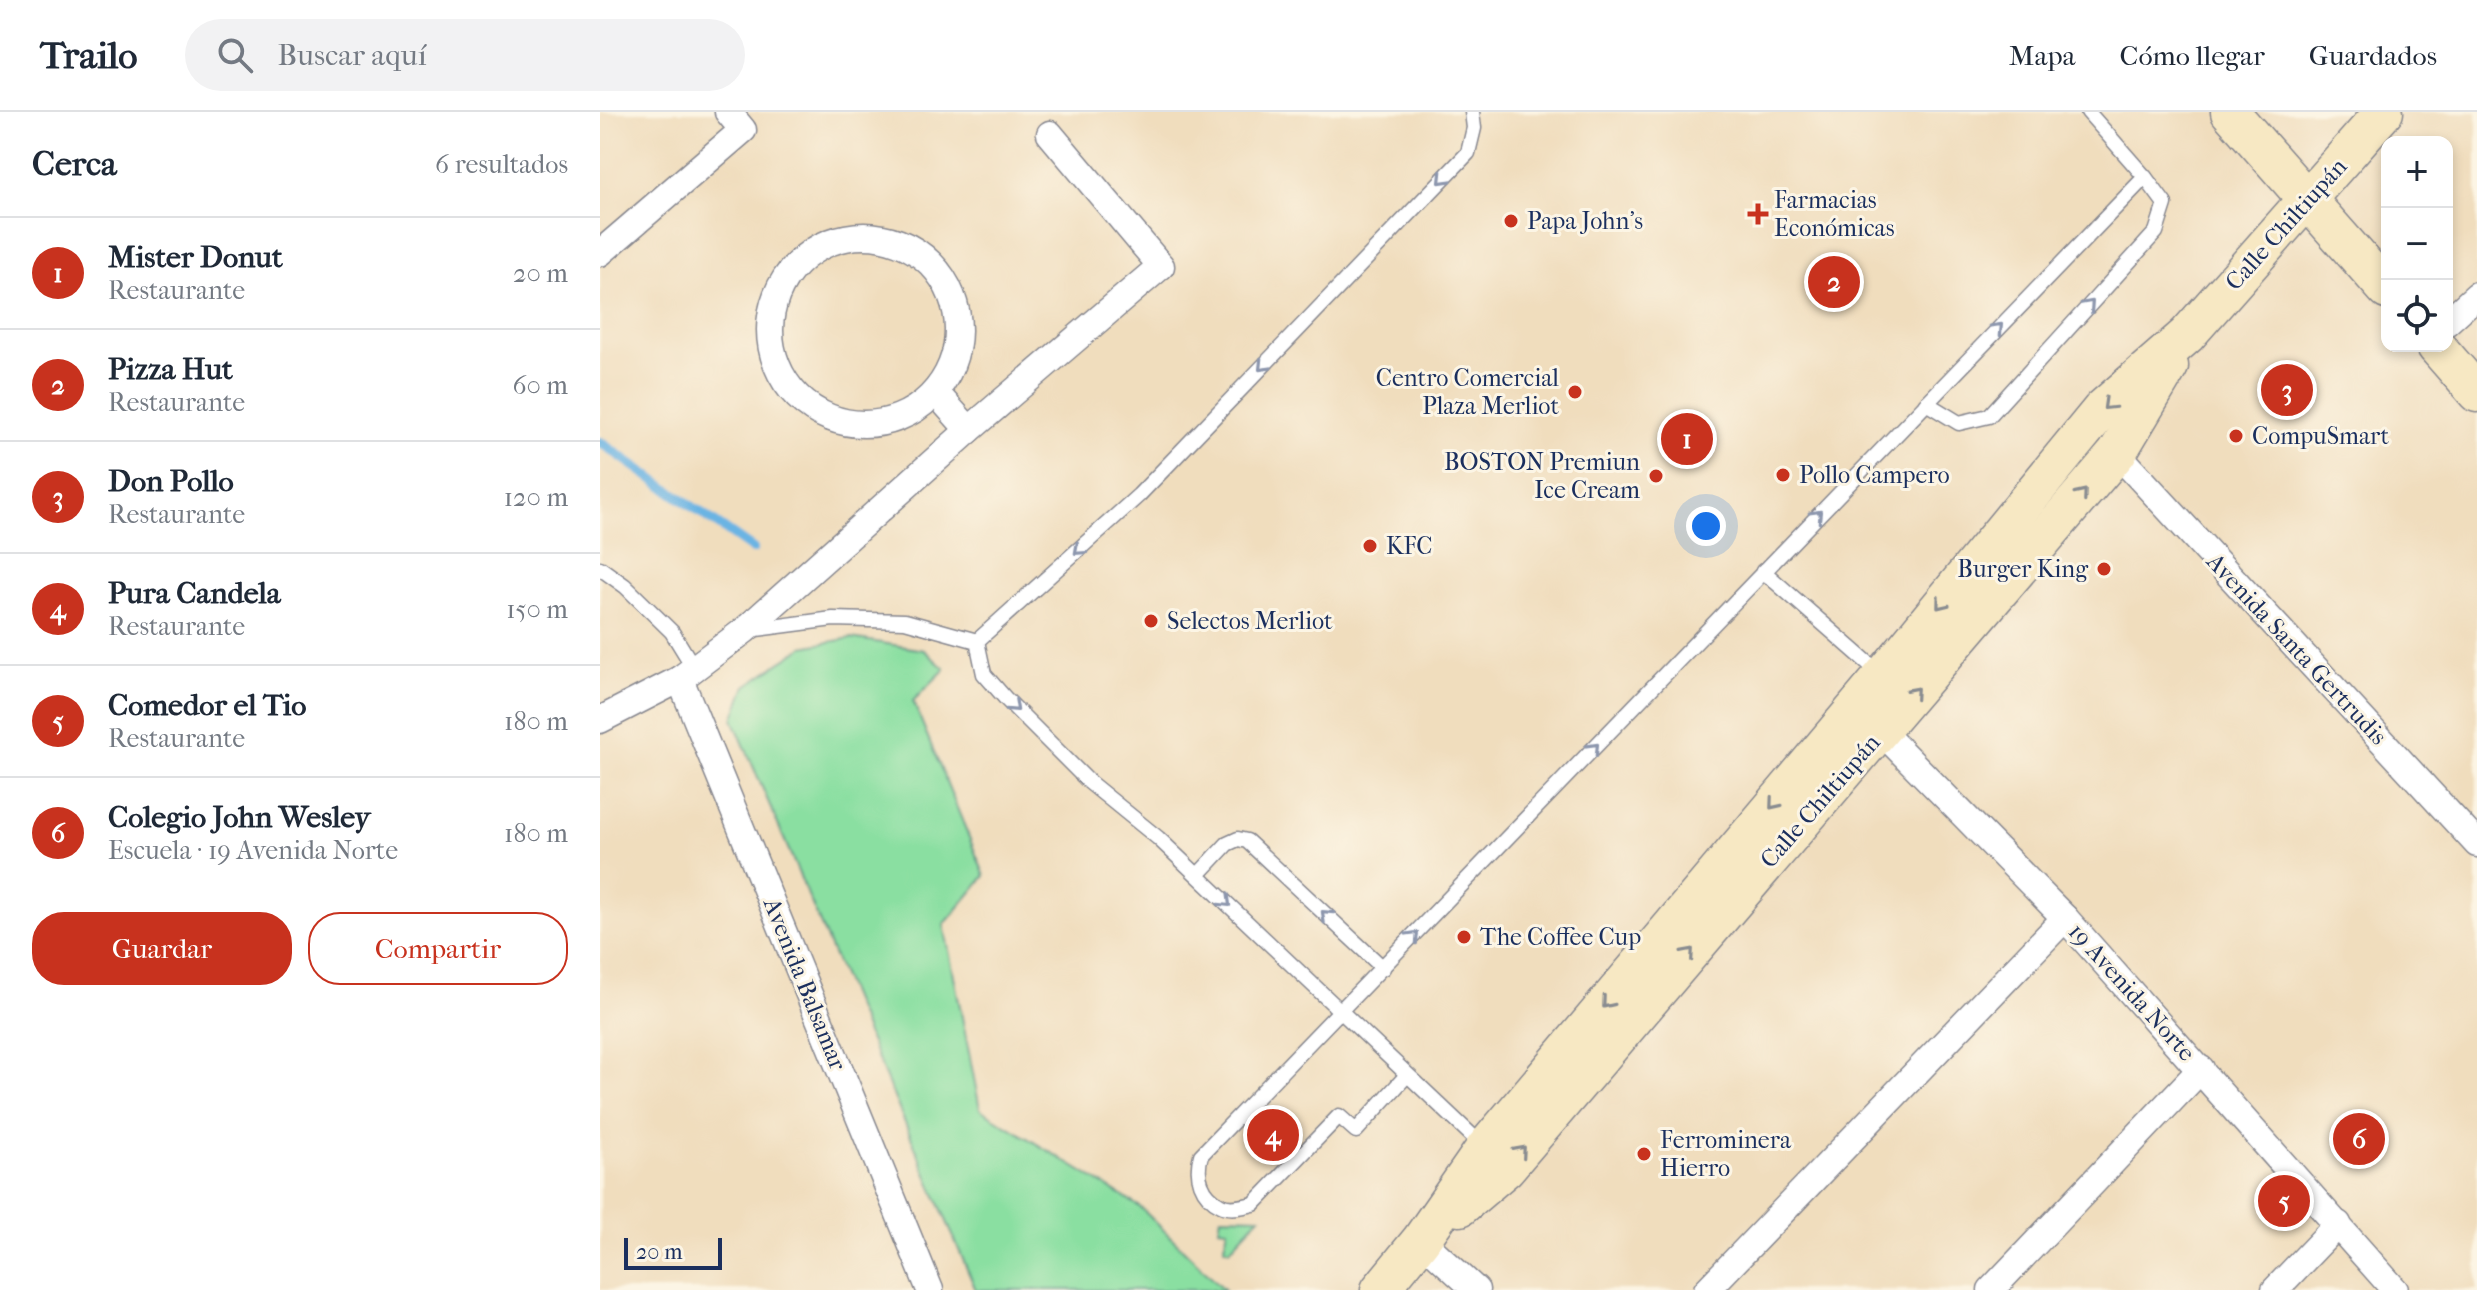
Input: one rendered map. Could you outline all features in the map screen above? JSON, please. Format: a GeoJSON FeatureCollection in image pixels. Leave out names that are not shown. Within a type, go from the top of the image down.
{"type":"FeatureCollection","features":[{"type":"Feature","properties":{"kind":"main road"},"geometry":{"type":"LineString","coordinates":[[2230,112],[2381,283]]}},
{"type":"Feature","properties":{"kind":"main road","name":"Calle Chiltiupán"},"geometry":{"type":"LineString","coordinates":[[1421,1240],[1506,1168],[1868,718],[1883,676],[2102,409],[2187,335],[2384,112]]}},
{"type":"Feature","properties":{"kind":"main road","name":"Calle Chiltiupán"},"geometry":{"type":"LineString","coordinates":[[1380,1290],[1421,1240],[1485,1148],[1868,718],[2117,453],[2187,335]]}},
{"type":"Feature","properties":{"kind":"main road"},"geometry":{"type":"LineString","coordinates":[[2441,352],[2477,393]]}},
{"type":"Feature","properties":{"kind":"street"},"geometry":{"type":"LineString","coordinates":[[600,253],[743,130],[728,112]]}},
{"type":"Feature","properties":{"kind":"street"},"geometry":{"type":"LineString","coordinates":[[600,720],[687,673],[745,630],[969,430],[1161,266],[1050,134]]}},
{"type":"Feature","properties":{"kind":"street"},"geometry":{"type":"LineString","coordinates":[[865,235],[896,240],[924,256],[945,280],[957,310],[959,342],[949,373],[936,393],[905,416],[875,425],[845,424],[816,412],[792,393],[776,367],[769,337],[773,306],[785,278],[806,255],[833,241],[865,235]]}},
{"type":"Feature","properties":{"kind":"street"},"geometry":{"type":"LineString","coordinates":[[2453,317],[2477,295]]}},
{"type":"Feature","properties":{"kind":"street"},"geometry":{"type":"LineString","coordinates":[[936,393],[969,430]]}},
{"type":"Feature","properties":{"kind":"street","name":"Avenida Santa Gertrudis"},"geometry":{"type":"LineString","coordinates":[[2117,453],[2477,844]]}},
{"type":"Feature","properties":{"kind":"street","name":"Avenida Balsamar"},"geometry":{"type":"LineString","coordinates":[[687,673],[930,1290]]}},
{"type":"Feature","properties":{"kind":"street","name":"19 Avenida Norte"},"geometry":{"type":"LineString","coordinates":[[1868,718],[2065,918],[2395,1290]]}},
{"type":"Feature","properties":{"kind":"street"},"geometry":{"type":"LineString","coordinates":[[1707,1290],[2065,918]]}},
{"type":"Feature","properties":{"kind":"street"},"geometry":{"type":"LineString","coordinates":[[1991,1290],[2201,1069]]}},
{"type":"Feature","properties":{"kind":"street"},"geometry":{"type":"LineString","coordinates":[[2275,1290],[2338,1224]]}},
{"type":"Feature","properties":{"kind":"street"},"geometry":{"type":"LineString","coordinates":[[1421,1240],[1476,1290]]}},
{"type":"Feature","properties":{"kind":"lane"},"geometry":{"type":"LineString","coordinates":[[977,641],[1139,495],[1468,153],[1474,128],[1472,112]]}},
{"type":"Feature","properties":{"kind":"lane"},"geometry":{"type":"LineString","coordinates":[[1926,403],[1959,423],[1989,416],[2156,232],[2165,204],[2088,112]]}},
{"type":"Feature","properties":{"kind":"lane"},"geometry":{"type":"LineString","coordinates":[[1407,1075],[1356,1131],[1339,1116],[1254,1204],[1236,1208],[1222,1206],[1200,1183],[1197,1171],[1201,1155],[2145,177]]}},
{"type":"Feature","properties":{"kind":"lane"},"geometry":{"type":"LineString","coordinates":[[600,568],[625,586],[672,632],[687,673]]}},
{"type":"Feature","properties":{"kind":"lane"},"geometry":{"type":"LineString","coordinates":[[1763,571],[1883,676]]}},
{"type":"Feature","properties":{"kind":"lane"},"geometry":{"type":"LineString","coordinates":[[745,630],[833,619],[905,621],[977,641]]}},
{"type":"Feature","properties":{"kind":"lane"},"geometry":{"type":"LineString","coordinates":[[977,641],[984,674],[1089,782],[1158,838],[1485,1148]]}},
{"type":"Feature","properties":{"kind":"lane"},"geometry":{"type":"LineString","coordinates":[[1198,875],[1227,844],[1238,839],[1247,841],[1383,968]]}},
{"type":"Feature","properties":{"kind":"green space"},"geometry":{"type":"Polygon","coordinates":[[[851,638],[924,650],[945,669],[913,701],[985,876],[944,925],[980,1109],[1140,1207],[1225,1290],[976,1290],[733,719],[746,686],[803,647],[851,638]]]}},
{"type":"Feature","properties":{"kind":"green space"},"geometry":{"type":"Polygon","coordinates":[[[1221,1216],[1260,1217],[1229,1250],[1224,1247],[1228,1229],[1219,1228],[1221,1216]]]}},
{"type":"Feature","properties":{"kind":"waterway"},"geometry":{"type":"LineString","coordinates":[[600,442],[753,549]]}},
{"type":"Feature","properties":{"kind":"place","name":"Farmacias Económicas"},"geometry":{"type":"Point","coordinates":[1758,214]}},
{"type":"Feature","properties":{"kind":"place","name":"Papa John's"},"geometry":{"type":"Point","coordinates":[1511,221]}},
{"type":"Feature","properties":{"kind":"place","name":"Pizza Hut"},"geometry":{"type":"Point","coordinates":[1834,282]}},
{"type":"Feature","properties":{"kind":"place","name":"Don Pollo"},"geometry":{"type":"Point","coordinates":[2287,390]}},
{"type":"Feature","properties":{"kind":"place","name":"Centro Comercial Plaza Merliot"},"geometry":{"type":"Point","coordinates":[1575,392]}},
{"type":"Feature","properties":{"kind":"place","name":"CompuSmart"},"geometry":{"type":"Point","coordinates":[2236,436]}},
{"type":"Feature","properties":{"kind":"place","name":"Mister Donut"},"geometry":{"type":"Point","coordinates":[1687,439]}},
{"type":"Feature","properties":{"kind":"place","name":"Pollo Campero"},"geometry":{"type":"Point","coordinates":[1783,475]}},
{"type":"Feature","properties":{"kind":"place","name":"BOSTON Premiun Ice Cream"},"geometry":{"type":"Point","coordinates":[1656,476]}},
{"type":"Feature","properties":{"kind":"place","name":"KFC"},"geometry":{"type":"Point","coordinates":[1370,546]}},
{"type":"Feature","properties":{"kind":"place","name":"Burger King"},"geometry":{"type":"Point","coordinates":[2104,569]}},
{"type":"Feature","properties":{"kind":"place","name":"Selectos Merliot"},"geometry":{"type":"Point","coordinates":[1151,621]}},
{"type":"Feature","properties":{"kind":"place","name":"The Coffee Cup"},"geometry":{"type":"Point","coordinates":[1464,937]}},
{"type":"Feature","properties":{"kind":"place","name":"Pura Candela"},"geometry":{"type":"Point","coordinates":[1273,1135]}},
{"type":"Feature","properties":{"kind":"place","name":"Colegio John Wesley"},"geometry":{"type":"Point","coordinates":[2359,1139]}},
{"type":"Feature","properties":{"kind":"place","name":"Ferrominera Hierro"},"geometry":{"type":"Point","coordinates":[1644,1154]}},
{"type":"Feature","properties":{"kind":"place","name":"Comedor el Tio"},"geometry":{"type":"Point","coordinates":[2284,1201]}}]}
